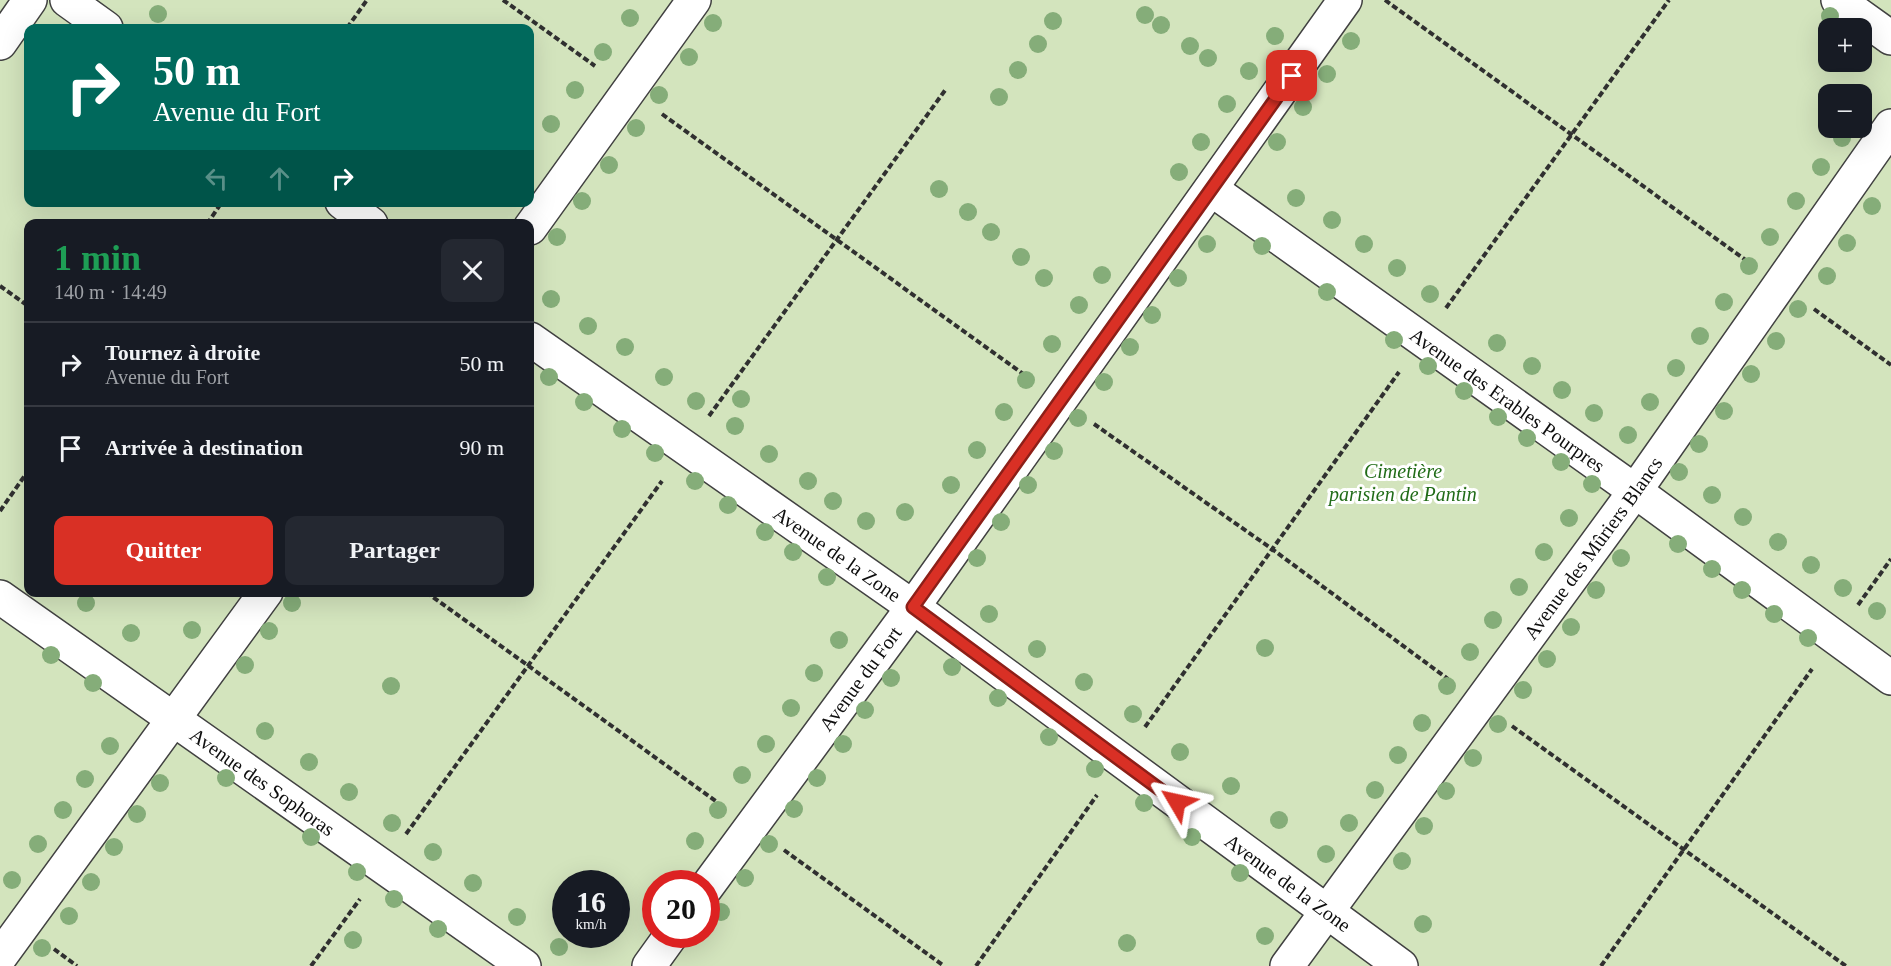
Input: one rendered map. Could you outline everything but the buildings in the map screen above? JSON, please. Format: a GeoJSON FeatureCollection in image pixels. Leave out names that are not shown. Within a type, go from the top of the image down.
{"type":"FeatureCollection","features":[{"type":"Feature","properties":{"kind":"lane"},"geometry":{"type":"LineString","coordinates":[[0,43],[30,0]]}},
{"type":"Feature","properties":{"kind":"lane"},"geometry":{"type":"LineString","coordinates":[[68,0],[101,24]]}},
{"type":"Feature","properties":{"kind":"lane"},"geometry":{"type":"LineString","coordinates":[[534,222],[694,0]]}},
{"type":"Feature","properties":{"kind":"lane","name":"Avenue du Fort"},"geometry":{"type":"LineString","coordinates":[[719,870],[913,607],[1345,0]]}},
{"type":"Feature","properties":{"kind":"lane"},"geometry":{"type":"LineString","coordinates":[[1838,0],[1891,38]]}},
{"type":"Feature","properties":{"kind":"lane","name":"Avenue des Mûriers Blancs"},"geometry":{"type":"LineString","coordinates":[[1287,966],[1635,490],[1891,126]]}},
{"type":"Feature","properties":{"kind":"lane","name":"Avenue des Erables Pourpres"},"geometry":{"type":"LineString","coordinates":[[1211,189],[1635,490],[1891,678]]}},
{"type":"Feature","properties":{"kind":"lane"},"geometry":{"type":"LineString","coordinates":[[349,207],[364,219]]}},
{"type":"Feature","properties":{"kind":"lane","name":"Avenue de la Zone"},"geometry":{"type":"LineString","coordinates":[[534,342],[913,607],[1401,966]]}},
{"type":"Feature","properties":{"kind":"lane","name":"Avenue des Sophoras"},"geometry":{"type":"LineString","coordinates":[[0,597],[524,966]]}},
{"type":"Feature","properties":{"kind":"lane"},"geometry":{"type":"LineString","coordinates":[[0,957],[262,597]]}},
{"type":"Feature","properties":{"kind":"lane"},"geometry":{"type":"LineString","coordinates":[[649,966],[662,948]]}},
{"type":"Feature","properties":{"kind":"path"},"geometry":{"type":"LineString","coordinates":[[350,24],[367,0]]}},
{"type":"Feature","properties":{"kind":"path"},"geometry":{"type":"LineString","coordinates":[[503,0],[1060,400],[1272,549],[1480,703],[1846,966]]}},
{"type":"Feature","properties":{"kind":"path"},"geometry":{"type":"LineString","coordinates":[[1385,0],[1891,365]]}},
{"type":"Feature","properties":{"kind":"path"},"geometry":{"type":"LineString","coordinates":[[976,966],[1272,549],[1669,0]]}},
{"type":"Feature","properties":{"kind":"path"},"geometry":{"type":"LineString","coordinates":[[311,966],[946,89]]}},
{"type":"Feature","properties":{"kind":"path"},"geometry":{"type":"LineString","coordinates":[[0,286],[24,303]]}},
{"type":"Feature","properties":{"kind":"path"},"geometry":{"type":"LineString","coordinates":[[0,511],[24,477]]}},
{"type":"Feature","properties":{"kind":"path"},"geometry":{"type":"LineString","coordinates":[[1601,966],[1891,559]]}},
{"type":"Feature","properties":{"kind":"path"},"geometry":{"type":"LineString","coordinates":[[433,597],[944,966]]}},
{"type":"Feature","properties":{"kind":"green space","name":"Cimetière parisien de Pantin"},"geometry":{"type":"Polygon","coordinates":[[[0,0],[1891,0],[1891,966],[0,966],[0,0]]]}},
{"type":"Feature","properties":{"kind":"route"},"geometry":{"type":"LineString","coordinates":[[1177,802],[913,607],[1292,76]]}}]}
